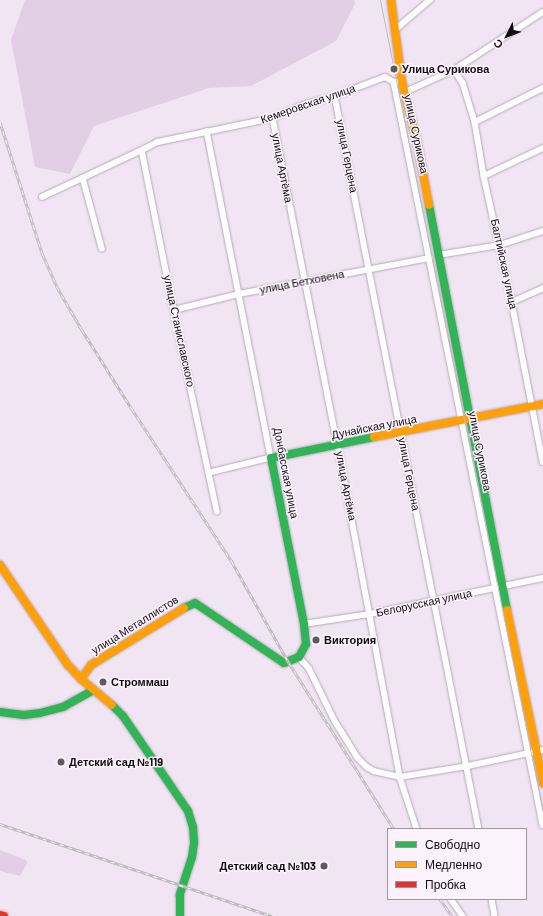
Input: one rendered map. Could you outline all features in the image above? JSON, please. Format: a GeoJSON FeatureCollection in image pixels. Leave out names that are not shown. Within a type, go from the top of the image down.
{"type":"FeatureCollection","features":[{"type":"Feature","properties":{"kind":"street","name":"улица Сурикова"},"geometry":{"type":"LineString","coordinates":[[391,0],[396,29],[398,82],[499,587],[543,783]]}},
{"type":"Feature","properties":{"kind":"street"},"geometry":{"type":"LineString","coordinates":[[396,29],[430,0]]}},
{"type":"Feature","properties":{"kind":"street"},"geometry":{"type":"LineString","coordinates":[[405,92],[454,70],[543,12]]}},
{"type":"Feature","properties":{"kind":"street","name":"Балтийская улица"},"geometry":{"type":"LineString","coordinates":[[454,70],[463,83],[475,122],[484,176],[512,302],[543,462]]}},
{"type":"Feature","properties":{"kind":"street","name":"Кемеровская улица"},"geometry":{"type":"LineString","coordinates":[[42,197],[158,142],[273,118],[306,104],[335,96],[385,77],[398,82]]}},
{"type":"Feature","properties":{"kind":"street","name":"улица Сурикова"},"geometry":{"type":"LineString","coordinates":[[398,82],[405,92],[416,142],[434,256]]}},
{"type":"Feature","properties":{"kind":"street"},"geometry":{"type":"LineString","coordinates":[[475,122],[543,88]]}},
{"type":"Feature","properties":{"kind":"street","name":"улица Герцена"},"geometry":{"type":"LineString","coordinates":[[335,96],[468,766],[479,828]]}},
{"type":"Feature","properties":{"kind":"street","name":"улица Артёма"},"geometry":{"type":"LineString","coordinates":[[273,118],[338,445],[400,777],[417,828]]}},
{"type":"Feature","properties":{"kind":"street","name":"Донбасская улица"},"geometry":{"type":"LineString","coordinates":[[208,131],[304,624],[306,644],[299,657]]}},
{"type":"Feature","properties":{"kind":"street"},"geometry":{"type":"LineString","coordinates":[[484,176],[543,148]]}},
{"type":"Feature","properties":{"kind":"street","name":"улица Станиславского"},"geometry":{"type":"LineString","coordinates":[[142,150],[174,310],[217,511]]}},
{"type":"Feature","properties":{"kind":"street"},"geometry":{"type":"LineString","coordinates":[[83,178],[102,248]]}},
{"type":"Feature","properties":{"kind":"street","name":"улица Бетховена"},"geometry":{"type":"LineString","coordinates":[[174,310],[239,294],[500,244],[543,231]]}},
{"type":"Feature","properties":{"kind":"street"},"geometry":{"type":"LineString","coordinates":[[512,302],[543,288]]}},
{"type":"Feature","properties":{"kind":"street","name":"Дунайская улица"},"geometry":{"type":"LineString","coordinates":[[210,473],[271,458],[543,404]]}},
{"type":"Feature","properties":{"kind":"street"},"geometry":{"type":"LineString","coordinates":[[0,565],[67,664],[81,679],[123,716],[188,811],[193,827],[194,843],[192,857],[180,895],[180,916]]}},
{"type":"Feature","properties":{"kind":"street","name":"Белорусская улица"},"geometry":{"type":"LineString","coordinates":[[304,624],[370,614],[543,578]]}},
{"type":"Feature","properties":{"kind":"street","name":"улица Металлистов"},"geometry":{"type":"LineString","coordinates":[[81,679],[91,665],[185,607],[195,603],[284,663],[299,657]]}},
{"type":"Feature","properties":{"kind":"street"},"geometry":{"type":"LineString","coordinates":[[299,657],[309,668],[335,721],[358,758],[367,768],[374,771],[400,777],[468,766],[536,752]]}},
{"type":"Feature","properties":{"kind":"street"},"geometry":{"type":"LineString","coordinates":[[0,712],[24,715],[40,713],[63,707],[94,690]]}},
{"type":"Feature","properties":{"kind":"street","name":"улица Сурикова"},"geometry":{"type":"LineString","coordinates":[[536,752],[543,825]]}},
{"type":"Feature","properties":{"kind":"street"},"geometry":{"type":"LineString","coordinates":[[452,900],[463,916]]}},
{"type":"Feature","properties":{"kind":"street"},"geometry":{"type":"LineString","coordinates":[[492,900],[496,916]]}},
{"type":"Feature","properties":{"kind":"street"},"geometry":{"type":"LineString","coordinates":[[0,915],[4,916]]}},
{"type":"Feature","properties":{"kind":"shaded area"},"geometry":{"type":"Polygon","coordinates":[[[25,0],[354,0],[355,4],[336,41],[251,86],[209,88],[94,126],[70,174],[35,167],[11,40],[25,0]]]}},
{"type":"Feature","properties":{"kind":"shaded area"},"geometry":{"type":"Polygon","coordinates":[[[0,850],[26,860],[27,863],[20,876],[0,871],[0,850]]]}},
{"type":"Feature","properties":{"kind":"tram line"},"geometry":{"type":"LineString","coordinates":[[380,0],[543,813]]}},
{"type":"Feature","properties":{"kind":"railway"},"geometry":{"type":"LineString","coordinates":[[0,122],[42,253],[57,287],[82,330],[132,409],[232,562],[289,663],[393,828]]}},
{"type":"Feature","properties":{"kind":"railway"},"geometry":{"type":"LineString","coordinates":[[0,824],[272,916]]}},
{"type":"Feature","properties":{"kind":"railway"},"geometry":{"type":"LineString","coordinates":[[441,900],[452,916]]}},
{"type":"Feature","properties":{"kind":"traffic: fast"},"geometry":{"type":"LineString","coordinates":[[429,205],[507,610]]}},
{"type":"Feature","properties":{"kind":"traffic: fast"},"geometry":{"type":"LineString","coordinates":[[184,608],[195,603],[284,663],[299,657],[306,644],[304,624],[271,458],[374,437]]}},
{"type":"Feature","properties":{"kind":"traffic: fast"},"geometry":{"type":"LineString","coordinates":[[0,712],[24,715],[40,713],[63,707],[94,690]]}},
{"type":"Feature","properties":{"kind":"traffic: fast"},"geometry":{"type":"LineString","coordinates":[[112,705],[123,716],[188,811],[193,827],[194,843],[192,857],[180,895],[180,916]]}},
{"type":"Feature","properties":{"kind":"traffic: slow"},"geometry":{"type":"LineString","coordinates":[[391,0],[402,82],[417,142],[429,205]]}},
{"type":"Feature","properties":{"kind":"traffic: slow"},"geometry":{"type":"LineString","coordinates":[[374,437],[543,404]]}},
{"type":"Feature","properties":{"kind":"traffic: slow"},"geometry":{"type":"LineString","coordinates":[[0,565],[67,664],[81,679],[112,705]]}},
{"type":"Feature","properties":{"kind":"traffic: slow"},"geometry":{"type":"LineString","coordinates":[[81,679],[91,665],[184,608]]}},
{"type":"Feature","properties":{"kind":"traffic: slow"},"geometry":{"type":"LineString","coordinates":[[507,610],[543,783]]}},
{"type":"Feature","properties":{"kind":"traffic: jam"},"geometry":{"type":"LineString","coordinates":[[0,915],[4,916]]}},
{"type":"Feature","properties":{"kind":"place","name":"Улица Сурикова"},"geometry":{"type":"Point","coordinates":[394,69]}},
{"type":"Feature","properties":{"kind":"place","name":"Виктория"},"geometry":{"type":"Point","coordinates":[316,640]}},
{"type":"Feature","properties":{"kind":"place","name":"Строммаш"},"geometry":{"type":"Point","coordinates":[103,682]}},
{"type":"Feature","properties":{"kind":"place","name":"Детский сад №119"},"geometry":{"type":"Point","coordinates":[61,762]}},
{"type":"Feature","properties":{"kind":"place","name":"Детский сад №103"},"geometry":{"type":"Point","coordinates":[324,866]}}]}
